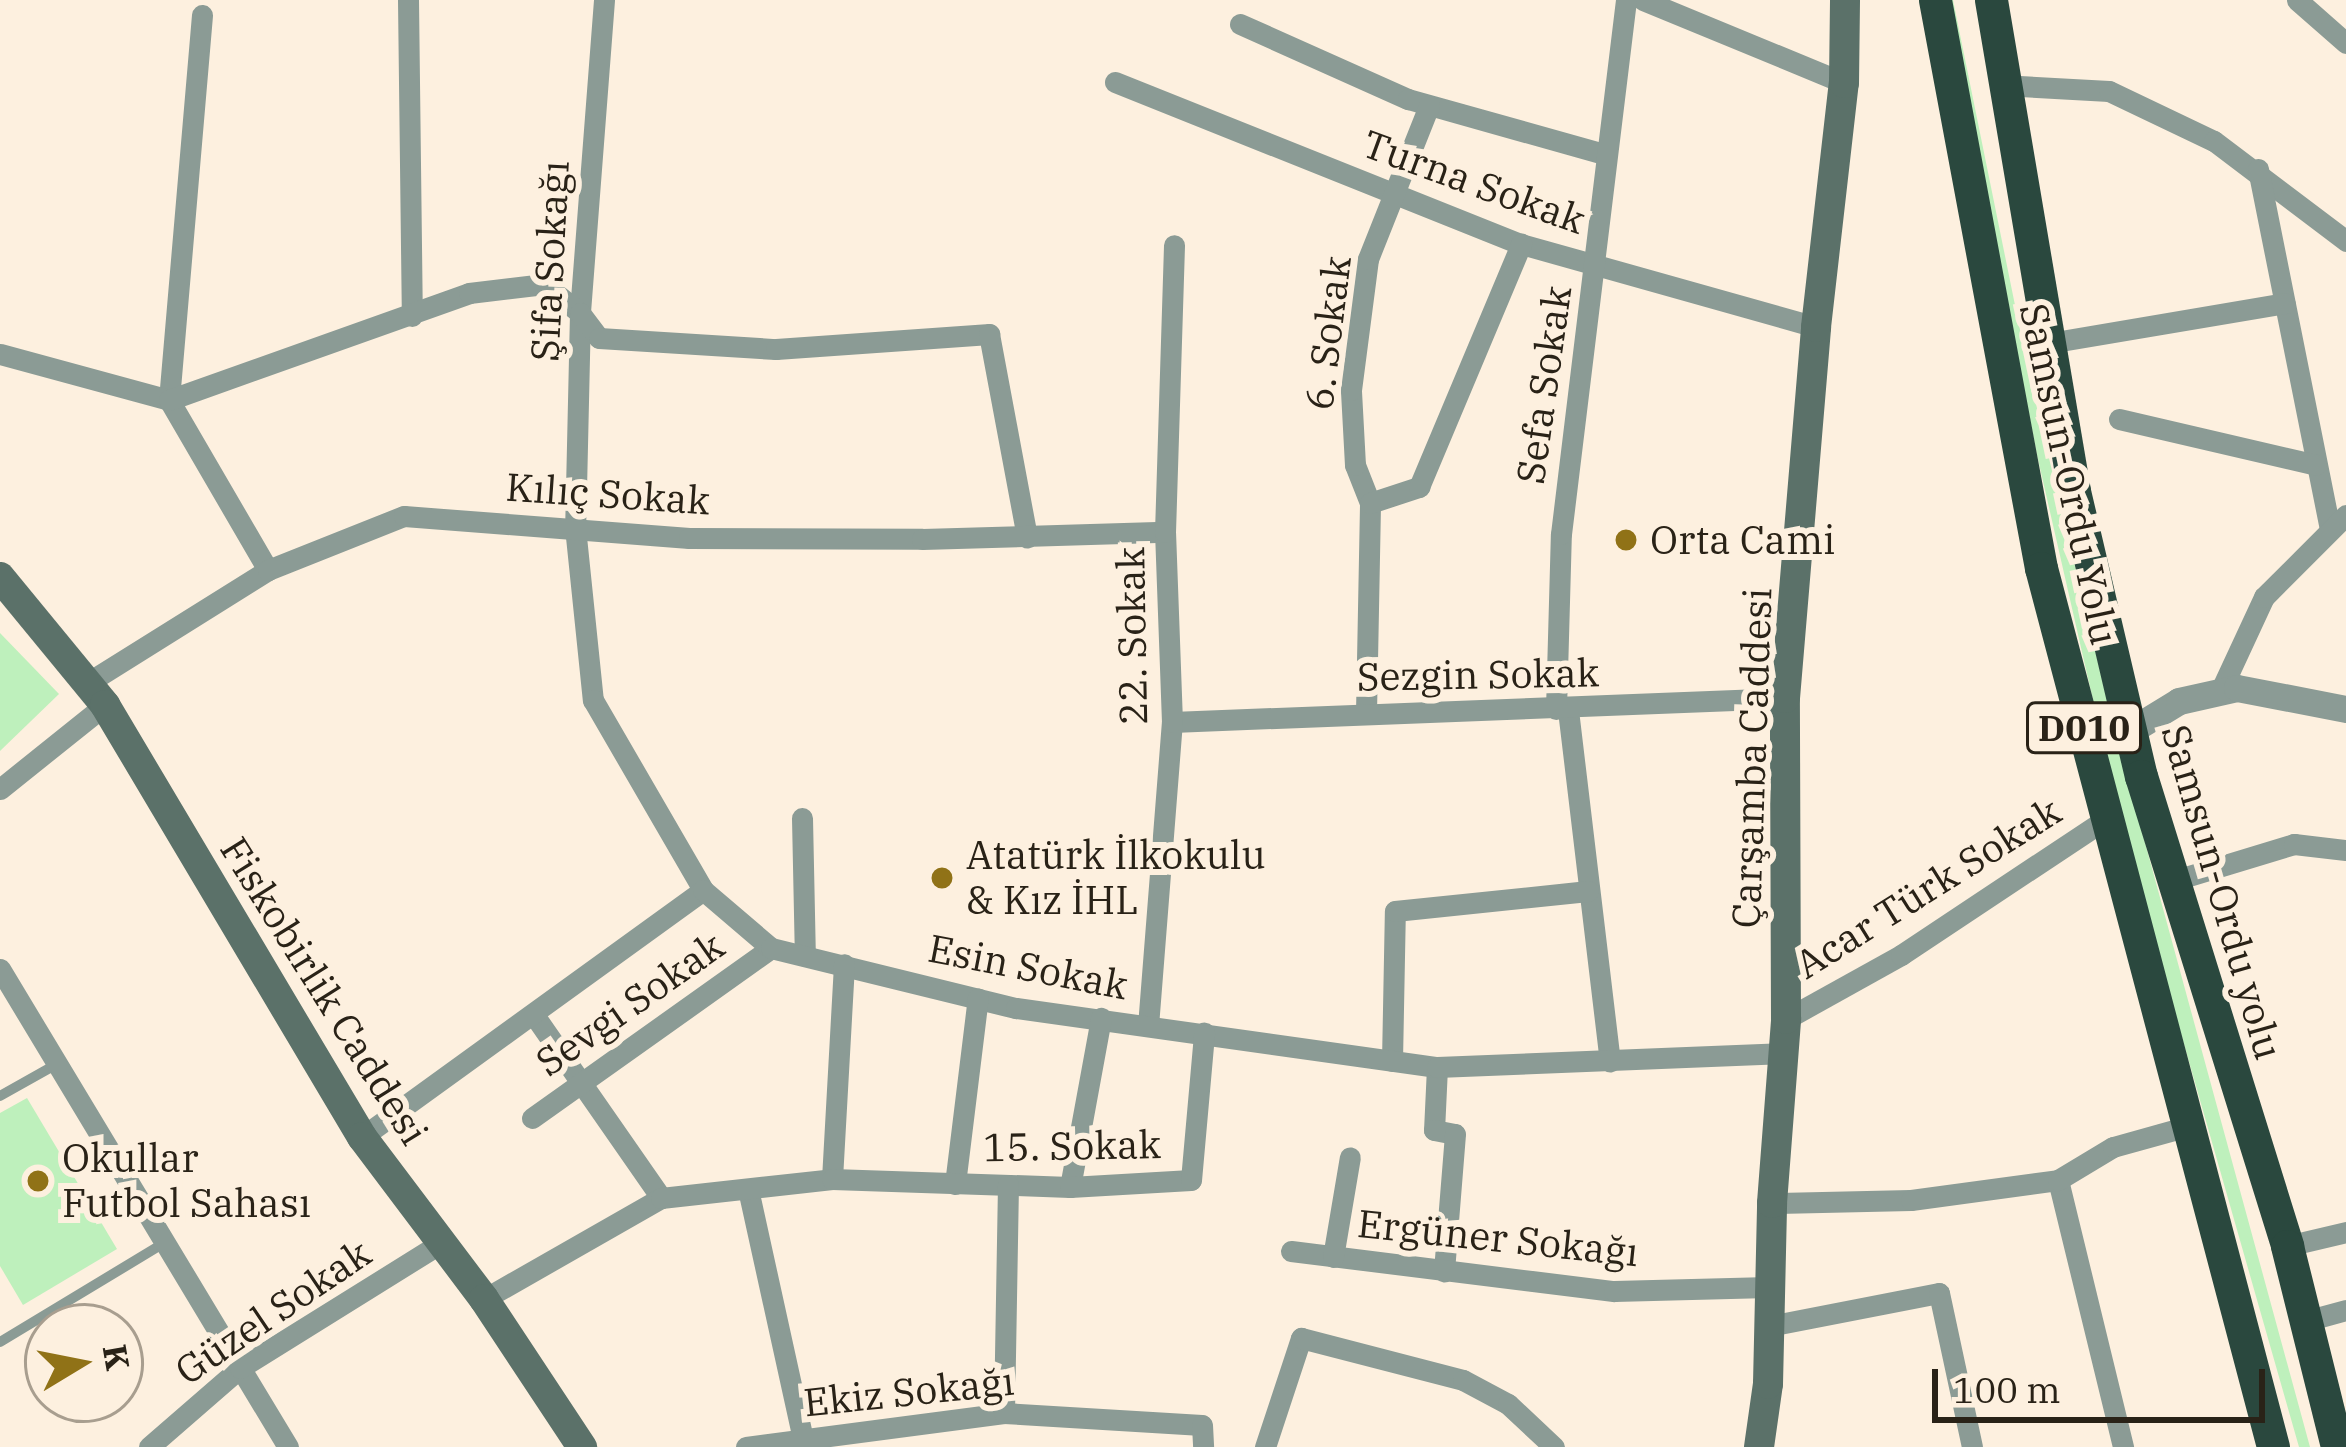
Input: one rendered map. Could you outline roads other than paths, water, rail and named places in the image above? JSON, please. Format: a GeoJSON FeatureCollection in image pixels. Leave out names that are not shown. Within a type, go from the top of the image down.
{"type":"FeatureCollection","features":[{"type":"Feature","properties":{"kind":"highway","name":"Samsun-Ordu Yolu"},"geometry":{"type":"LineString","coordinates":[[1935,0],[2041,568],[2273,1447]]}},
{"type":"Feature","properties":{"kind":"highway","name":"Samsun-Ordu yolu"},"geometry":{"type":"LineString","coordinates":[[1991,0],[2001,85],[2074,491],[2130,731],[2169,882],[2287,1246],[2302,1322],[2340,1442]]}},
{"type":"Feature","properties":{"kind":"main road","name":"Çarşamba Caddesi"},"geometry":{"type":"LineString","coordinates":[[1759,1447],[1786,1019],[1785,698],[1816,327],[1844,83],[1845,0]]}},
{"type":"Feature","properties":{"kind":"main road","name":"Fiskobirlik Caddesi"},"geometry":{"type":"LineString","coordinates":[[0,577],[97,694],[362,1137],[484,1300],[582,1447]]}},
{"type":"Feature","properties":{"kind":"street"},"geometry":{"type":"LineString","coordinates":[[408,0],[412,316]]}},
{"type":"Feature","properties":{"kind":"street","name":"Şifa Sokağı"},"geometry":{"type":"LineString","coordinates":[[604,0],[580,313],[575,527],[593,700],[703,890]]}},
{"type":"Feature","properties":{"kind":"street","name":"Sefa Sokak"},"geometry":{"type":"LineString","coordinates":[[1610,1062],[1562,709],[1561,534],[1626,0]]}},
{"type":"Feature","properties":{"kind":"street"},"geometry":{"type":"LineString","coordinates":[[1643,0],[1844,83]]}},
{"type":"Feature","properties":{"kind":"street"},"geometry":{"type":"LineString","coordinates":[[2297,0],[2315,10],[2346,44]]}},
{"type":"Feature","properties":{"kind":"street"},"geometry":{"type":"LineString","coordinates":[[202,15],[169,400],[268,570]]}},
{"type":"Feature","properties":{"kind":"street"},"geometry":{"type":"LineString","coordinates":[[1240,24],[1429,106],[1604,154]]}},
{"type":"Feature","properties":{"kind":"street","name":"Turna Sokak"},"geometry":{"type":"LineString","coordinates":[[1115,82],[1521,244],[1816,327]]}},
{"type":"Feature","properties":{"kind":"street"},"geometry":{"type":"LineString","coordinates":[[2001,85],[2109,91],[2214,141],[2258,169],[2346,242]]}},
{"type":"Feature","properties":{"kind":"street","name":"6. Sokak"},"geometry":{"type":"LineString","coordinates":[[1366,713],[1370,503],[1355,465],[1351,390],[1368,259],[1429,106]]}},
{"type":"Feature","properties":{"kind":"street"},"geometry":{"type":"LineString","coordinates":[[2219,694],[2264,597],[2338,522],[2316,465],[2258,169]]}},
{"type":"Feature","properties":{"kind":"street","name":"22. Sokak"},"geometry":{"type":"LineString","coordinates":[[1148,1026],[1172,722],[1165,532],[1174,244]]}},
{"type":"Feature","properties":{"kind":"street"},"geometry":{"type":"LineString","coordinates":[[1370,503],[1419,487],[1521,244]]}},
{"type":"Feature","properties":{"kind":"street"},"geometry":{"type":"LineString","coordinates":[[0,354],[169,400],[470,293],[544,284],[580,313],[599,338],[776,349],[989,334],[1027,538]]}},
{"type":"Feature","properties":{"kind":"street"},"geometry":{"type":"LineString","coordinates":[[2049,344],[2285,303]]}},
{"type":"Feature","properties":{"kind":"street"},"geometry":{"type":"LineString","coordinates":[[2119,418],[2316,465]]}},
{"type":"Feature","properties":{"kind":"street","name":"Kılıç Sokak"},"geometry":{"type":"LineString","coordinates":[[0,789],[97,694],[268,570],[404,516],[689,538],[1027,538],[1165,532]]}},
{"type":"Feature","properties":{"kind":"street"},"geometry":{"type":"LineString","coordinates":[[2130,731],[2179,701],[2237,688],[2346,709]]}},
{"type":"Feature","properties":{"kind":"street","name":"Sezgin Sokak"},"geometry":{"type":"LineString","coordinates":[[1172,722],[1785,698]]}},
{"type":"Feature","properties":{"kind":"street"},"geometry":{"type":"LineString","coordinates":[[802,818],[805,956]]}},
{"type":"Feature","properties":{"kind":"street","name":"Acar Türk Sokak"},"geometry":{"type":"LineString","coordinates":[[1786,1019],[1901,955],[2109,818]]}},
{"type":"Feature","properties":{"kind":"street"},"geometry":{"type":"LineString","coordinates":[[2169,882],[2294,844],[2346,850]]}},
{"type":"Feature","properties":{"kind":"street"},"geometry":{"type":"LineString","coordinates":[[362,1137],[703,890]]}},
{"type":"Feature","properties":{"kind":"street","name":"Esin Sokak"},"geometry":{"type":"LineString","coordinates":[[703,890],[771,949],[978,998],[1148,1026],[1437,1066],[1783,1053]]}},
{"type":"Feature","properties":{"kind":"street"},"geometry":{"type":"LineString","coordinates":[[1392,1061],[1395,911],[1588,891]]}},
{"type":"Feature","properties":{"kind":"street","name":"Sevgi Sokak"},"geometry":{"type":"LineString","coordinates":[[532,1118],[771,949]]}},
{"type":"Feature","properties":{"kind":"street"},"geometry":{"type":"LineString","coordinates":[[832,1180],[844,964]]}},
{"type":"Feature","properties":{"kind":"street"},"geometry":{"type":"LineString","coordinates":[[0,969],[288,1447]]}},
{"type":"Feature","properties":{"kind":"street"},"geometry":{"type":"LineString","coordinates":[[955,1184],[978,998]]}},
{"type":"Feature","properties":{"kind":"street"},"geometry":{"type":"LineString","coordinates":[[484,1300],[661,1198],[534,1015]]}},
{"type":"Feature","properties":{"kind":"street"},"geometry":{"type":"LineString","coordinates":[[1070,1187],[1101,1018]]}},
{"type":"Feature","properties":{"kind":"street","name":"15. Sokak"},"geometry":{"type":"LineString","coordinates":[[661,1198],[832,1180],[1070,1187],[1191,1180],[1204,1033]]}},
{"type":"Feature","properties":{"kind":"street"},"geometry":{"type":"LineString","coordinates":[[1437,1066],[1434,1130],[1455,1134],[1444,1273]]}},
{"type":"Feature","properties":{"kind":"street"},"geometry":{"type":"LineString","coordinates":[[1772,1203],[1911,1200],[2058,1180],[2113,1148],[2185,1127]]}},
{"type":"Feature","properties":{"kind":"street"},"geometry":{"type":"LineString","coordinates":[[1333,1257],[1350,1157]]}},
{"type":"Feature","properties":{"kind":"street"},"geometry":{"type":"LineString","coordinates":[[2058,1180],[2123,1447]]}},
{"type":"Feature","properties":{"kind":"street"},"geometry":{"type":"LineString","coordinates":[[1004,1413],[1009,1186]]}},
{"type":"Feature","properties":{"kind":"street"},"geometry":{"type":"LineString","coordinates":[[748,1189],[802,1439]]}},
{"type":"Feature","properties":{"kind":"street"},"geometry":{"type":"LineString","coordinates":[[2287,1246],[2346,1232]]}},
{"type":"Feature","properties":{"kind":"street","name":"Güzel Sokak"},"geometry":{"type":"LineString","coordinates":[[149,1447],[240,1368],[441,1243]]}},
{"type":"Feature","properties":{"kind":"street","name":"Ergüner Sokağı"},"geometry":{"type":"LineString","coordinates":[[1292,1251],[1614,1292],[1769,1287]]}},
{"type":"Feature","properties":{"kind":"street"},"geometry":{"type":"LineString","coordinates":[[1769,1326],[1939,1293],[1972,1447]]}},
{"type":"Feature","properties":{"kind":"street"},"geometry":{"type":"LineString","coordinates":[[2302,1322],[2346,1310]]}},
{"type":"Feature","properties":{"kind":"street"},"geometry":{"type":"LineString","coordinates":[[1265,1447],[1301,1338],[1463,1380],[1508,1404],[1553,1447]]}},
{"type":"Feature","properties":{"kind":"street","name":"Ekiz Sokağı"},"geometry":{"type":"LineString","coordinates":[[746,1447],[1004,1413],[1202,1425],[1203,1447]]}},
{"type":"Feature","properties":{"kind":"lane"},"geometry":{"type":"LineString","coordinates":[[0,1096],[57,1064]]}},
{"type":"Feature","properties":{"kind":"lane"},"geometry":{"type":"LineString","coordinates":[[0,1342],[164,1243]]}},
{"type":"Feature","properties":{"kind":"place","name":"Orta Cami"},"geometry":{"type":"Point","coordinates":[1626,540]}},
{"type":"Feature","properties":{"kind":"place","name":"Atatürk İlkokulu & Kız İHL"},"geometry":{"type":"Point","coordinates":[942,878]}},
{"type":"Feature","properties":{"kind":"place","name":"Okullar Futbol Sahası"},"geometry":{"type":"Point","coordinates":[38,1181]}}]}
